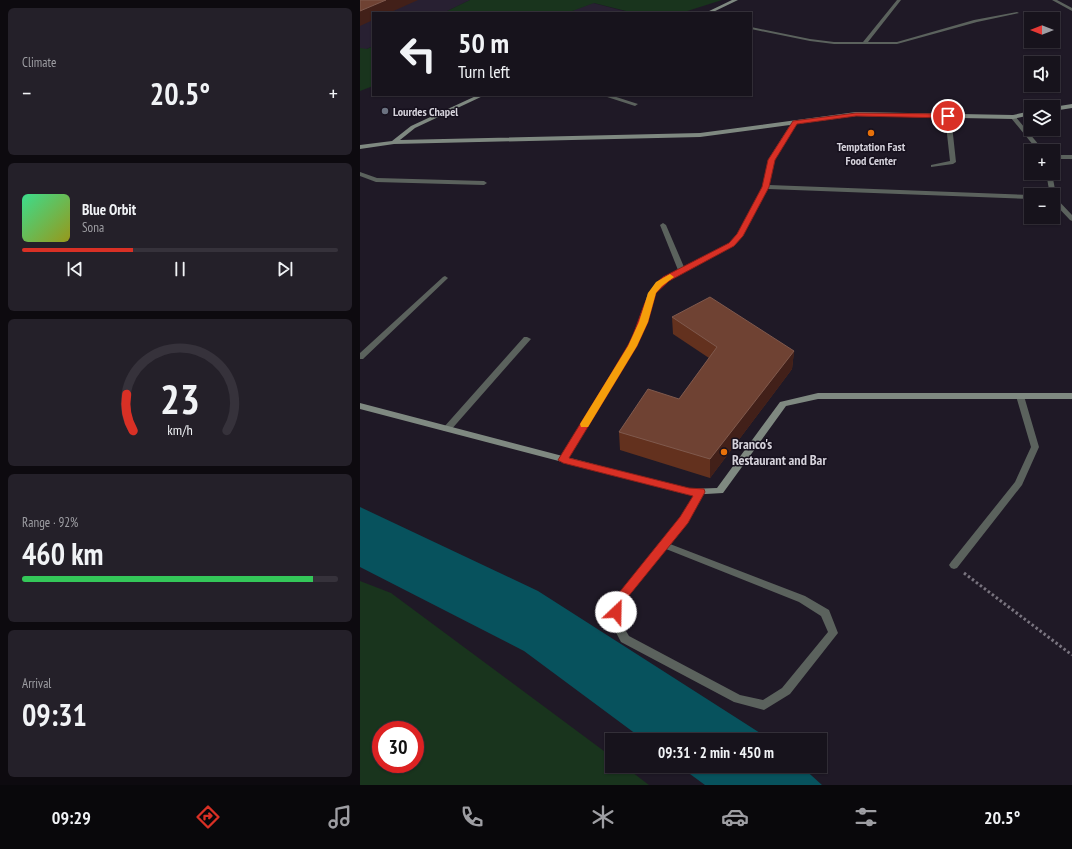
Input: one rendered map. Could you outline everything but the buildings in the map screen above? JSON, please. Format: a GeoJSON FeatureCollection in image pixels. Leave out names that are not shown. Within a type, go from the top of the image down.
{"type":"FeatureCollection","features":[{"type":"Feature","properties":{"kind":"main road"},"geometry":{"type":"LineString","coordinates":[[709,12],[736,0]]}},
{"type":"Feature","properties":{"kind":"main road"},"geometry":{"type":"LineString","coordinates":[[394,142],[413,126],[480,96]]}},
{"type":"Feature","properties":{"kind":"main road"},"geometry":{"type":"LineString","coordinates":[[1060,108],[1072,106]]}},
{"type":"Feature","properties":{"kind":"main road"},"geometry":{"type":"LineString","coordinates":[[360,147],[394,142],[700,136],[856,114],[1013,117],[1024,115]]}},
{"type":"Feature","properties":{"kind":"main road"},"geometry":{"type":"LineString","coordinates":[[360,406],[689,492],[700,492],[720,491],[783,404],[818,396],[1072,396]]}},
{"type":"Feature","properties":{"kind":"street"},"geometry":{"type":"LineString","coordinates":[[864,43],[899,0]]}},
{"type":"Feature","properties":{"kind":"street"},"geometry":{"type":"LineString","coordinates":[[1054,0],[1072,10]]}},
{"type":"Feature","properties":{"kind":"street"},"geometry":{"type":"LineString","coordinates":[[752,28],[810,40],[834,43],[896,43],[976,21],[1017,13]]}},
{"type":"Feature","properties":{"kind":"street"},"geometry":{"type":"LineString","coordinates":[[607,96],[635,104]]}},
{"type":"Feature","properties":{"kind":"street"},"geometry":{"type":"LineString","coordinates":[[933,166],[953,162],[948,116]]}},
{"type":"Feature","properties":{"kind":"street"},"geometry":{"type":"LineString","coordinates":[[1013,117],[1035,144]]}},
{"type":"Feature","properties":{"kind":"street"},"geometry":{"type":"LineString","coordinates":[[563,460],[632,346],[643,322],[652,293],[662,282],[682,270],[732,245],[748,223],[766,187],[771,160],[795,122]]}},
{"type":"Feature","properties":{"kind":"street"},"geometry":{"type":"LineString","coordinates":[[1060,157],[1072,157]]}},
{"type":"Feature","properties":{"kind":"street"},"geometry":{"type":"LineString","coordinates":[[360,174],[376,180],[484,182]]}},
{"type":"Feature","properties":{"kind":"street"},"geometry":{"type":"LineString","coordinates":[[766,187],[1024,197]]}},
{"type":"Feature","properties":{"kind":"street"},"geometry":{"type":"LineString","coordinates":[[1060,204],[1072,219]]}},
{"type":"Feature","properties":{"kind":"street"},"geometry":{"type":"LineString","coordinates":[[663,225],[682,270]]}},
{"type":"Feature","properties":{"kind":"street"},"geometry":{"type":"LineString","coordinates":[[360,357],[445,278]]}},
{"type":"Feature","properties":{"kind":"street"},"geometry":{"type":"LineString","coordinates":[[447,429],[527,339]]}},
{"type":"Feature","properties":{"kind":"street"},"geometry":{"type":"LineString","coordinates":[[954,566],[1019,483],[1035,447],[1020,396]]}},
{"type":"Feature","properties":{"kind":"street"},"geometry":{"type":"LineString","coordinates":[[664,545],[802,599],[825,613],[833,633],[786,691],[764,704],[738,700],[625,639],[615,621],[618,602],[684,520],[700,492]]}},
{"type":"Feature","properties":{"kind":"path"},"geometry":{"type":"LineString","coordinates":[[954,566],[1072,655]]}},
{"type":"Feature","properties":{"kind":"shaded area"},"geometry":{"type":"Polygon","coordinates":[[[360,0],[470,0],[445,12],[372,12],[372,46],[360,51],[360,0]]]}},
{"type":"Feature","properties":{"kind":"shaded area"},"geometry":{"type":"Polygon","coordinates":[[[593,3],[627,12],[569,12],[593,3]]]}},
{"type":"Feature","properties":{"kind":"green space"},"geometry":{"type":"Polygon","coordinates":[[[470,0],[722,0],[684,12],[630,12],[594,3],[570,12],[445,12],[470,0]]]}},
{"type":"Feature","properties":{"kind":"green space"},"geometry":{"type":"Polygon","coordinates":[[[372,46],[372,86],[360,91],[360,48],[367,49],[372,46]]]}},
{"type":"Feature","properties":{"kind":"green space"},"geometry":{"type":"Polygon","coordinates":[[[360,581],[391,593],[605,752],[605,773],[633,773],[649,785],[360,785],[360,581]]]}},
{"type":"Feature","properties":{"kind":"water"},"geometry":{"type":"Polygon","coordinates":[[[360,507],[538,591],[760,733],[635,733],[524,651],[360,567],[360,507]]]}},
{"type":"Feature","properties":{"kind":"water"},"geometry":{"type":"Polygon","coordinates":[[[689,773],[809,773],[822,785],[705,785],[689,773]]]}},
{"type":"Feature","properties":{"kind":"slow traffic"},"geometry":{"type":"LineString","coordinates":[[584,424],[632,346],[643,322],[652,293],[659,284],[670,277]]}},
{"type":"Feature","properties":{"kind":"place","name":"Lourdes Chapel"},"geometry":{"type":"Point","coordinates":[385,111]}},
{"type":"Feature","properties":{"kind":"place","name":"Temptation Fast Food Center"},"geometry":{"type":"Point","coordinates":[871,133]}},
{"type":"Feature","properties":{"kind":"place","name":"Branco's Restaurant and Bar"},"geometry":{"type":"Point","coordinates":[724,452]}},
{"type":"Feature","properties":{"kind":"route"},"geometry":{"type":"LineString","coordinates":[[616,612],[618,602],[684,520],[700,492],[689,492],[563,460],[632,346],[643,322],[652,293],[659,284],[666,279],[732,245],[748,223],[766,187],[771,160],[795,122],[856,114],[948,116]]}}]}
